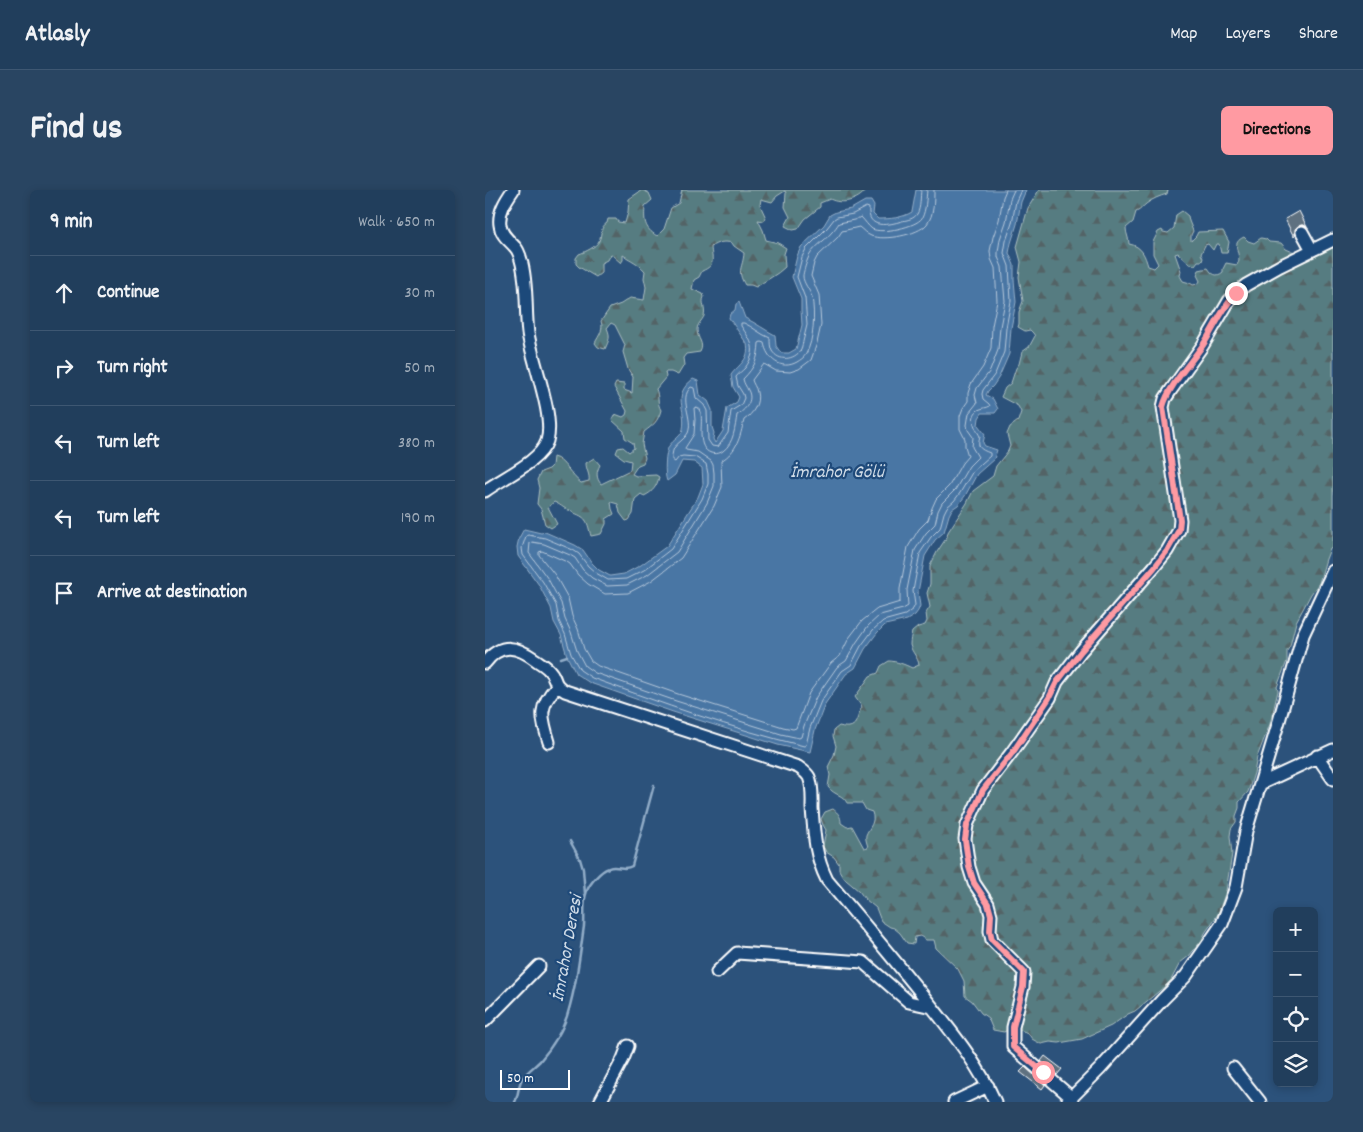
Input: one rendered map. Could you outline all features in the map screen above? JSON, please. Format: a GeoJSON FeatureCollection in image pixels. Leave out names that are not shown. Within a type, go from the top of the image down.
{"type":"FeatureCollection","features":[{"type":"Feature","properties":{"kind":"street"},"geometry":{"type":"LineString","coordinates":[[485,491],[541,452],[547,441],[549,424],[528,333],[524,270],[516,248],[503,234],[500,226],[500,217],[504,205],[513,190]]}},
{"type":"Feature","properties":{"kind":"street"},"geometry":{"type":"LineString","coordinates":[[1302,232],[1312,250]]}},
{"type":"Feature","properties":{"kind":"street"},"geometry":{"type":"LineString","coordinates":[[1333,240],[1263,276],[1236,293],[1229,301],[1203,345],[1171,390],[1163,407],[1180,520],[1179,530],[1167,551],[1154,568],[1081,651],[1057,682],[1049,698],[1013,752],[983,790],[967,825],[965,840],[969,867],[974,883],[988,904],[991,915],[990,931],[992,940],[1024,972],[1023,987],[1013,1027],[1013,1047],[1070,1100],[1181,981],[1209,945],[1222,924],[1236,887],[1246,831],[1303,635],[1333,571]]}},
{"type":"Feature","properties":{"kind":"street"},"geometry":{"type":"LineString","coordinates":[[485,663],[496,651],[504,648],[515,649],[531,657],[549,670],[557,686],[576,696],[798,767],[805,771],[811,783],[817,854],[827,880],[958,1040],[975,1064],[995,1102]]}},
{"type":"Feature","properties":{"kind":"street"},"geometry":{"type":"LineString","coordinates":[[549,742],[542,718],[543,709],[547,697],[557,686]]}},
{"type":"Feature","properties":{"kind":"street"},"geometry":{"type":"LineString","coordinates":[[1260,784],[1333,750]]}},
{"type":"Feature","properties":{"kind":"street"},"geometry":{"type":"LineString","coordinates":[[1317,756],[1333,778]]}},
{"type":"Feature","properties":{"kind":"street"},"geometry":{"type":"LineString","coordinates":[[717,972],[737,953],[863,962],[909,1002],[932,1007]]}},
{"type":"Feature","properties":{"kind":"street"},"geometry":{"type":"LineString","coordinates":[[485,1021],[539,966]]}},
{"type":"Feature","properties":{"kind":"street"},"geometry":{"type":"LineString","coordinates":[[600,1102],[628,1046]]}},
{"type":"Feature","properties":{"kind":"street"},"geometry":{"type":"LineString","coordinates":[[1233,1068],[1260,1102]]}},
{"type":"Feature","properties":{"kind":"street"},"geometry":{"type":"LineString","coordinates":[[954,1102],[988,1086]]}},
{"type":"Feature","properties":{"kind":"green space"},"geometry":{"type":"Polygon","coordinates":[[[642,190],[649,193],[652,200],[645,206],[646,224],[649,230],[657,236],[664,229],[671,208],[679,203],[682,190],[866,190],[859,197],[849,201],[839,202],[830,199],[820,203],[820,207],[805,219],[798,229],[793,230],[785,226],[790,217],[785,207],[785,191],[772,202],[761,199],[760,205],[766,218],[764,221],[758,220],[766,240],[778,243],[786,248],[784,254],[785,267],[756,287],[745,285],[742,280],[740,272],[744,253],[729,242],[718,243],[711,247],[712,262],[694,280],[692,289],[703,294],[704,297],[704,316],[697,330],[701,343],[700,352],[686,354],[683,358],[684,365],[678,375],[665,372],[666,377],[656,389],[661,410],[660,414],[655,423],[644,432],[642,444],[645,458],[643,463],[638,465],[632,474],[636,476],[656,475],[659,477],[656,486],[644,496],[641,494],[635,499],[633,514],[629,520],[626,521],[620,513],[618,504],[611,502],[614,514],[606,519],[606,524],[601,534],[591,536],[588,524],[584,519],[573,511],[567,510],[554,502],[548,507],[557,524],[551,528],[545,524],[541,509],[537,504],[539,488],[537,480],[541,472],[552,466],[553,457],[561,461],[581,483],[589,481],[586,463],[594,458],[600,465],[597,475],[601,484],[630,470],[631,461],[624,459],[616,453],[618,448],[623,447],[629,452],[634,448],[633,443],[625,438],[624,431],[612,420],[615,414],[623,417],[627,411],[614,387],[616,383],[624,384],[624,390],[632,393],[633,377],[628,369],[623,352],[625,345],[615,325],[611,323],[607,328],[609,338],[605,349],[598,347],[595,343],[601,330],[601,321],[610,308],[630,298],[644,300],[646,287],[645,271],[623,255],[621,263],[612,255],[601,263],[601,273],[596,277],[579,267],[576,264],[576,258],[579,254],[598,243],[602,229],[608,219],[616,219],[618,222],[625,223],[629,199],[642,190]]]}},
{"type":"Feature","properties":{"kind":"green space"},"geometry":{"type":"Polygon","coordinates":[[[1039,190],[1168,190],[1167,194],[1151,201],[1136,212],[1133,222],[1126,228],[1129,244],[1140,249],[1148,266],[1154,268],[1158,264],[1153,254],[1153,242],[1158,232],[1162,230],[1168,233],[1174,228],[1176,215],[1182,211],[1188,216],[1193,231],[1191,241],[1198,232],[1223,231],[1229,242],[1227,253],[1221,253],[1219,244],[1216,244],[1213,250],[1208,244],[1205,245],[1201,254],[1202,261],[1198,261],[1195,265],[1190,264],[1178,253],[1175,254],[1181,271],[1180,276],[1183,281],[1193,285],[1198,284],[1200,281],[1197,275],[1199,270],[1208,268],[1218,275],[1223,272],[1226,263],[1237,265],[1239,261],[1237,244],[1244,237],[1254,243],[1261,238],[1269,242],[1281,243],[1286,249],[1296,252],[1317,251],[1333,246],[1333,547],[1330,549],[1326,559],[1319,583],[1296,622],[1287,651],[1287,661],[1277,687],[1278,691],[1270,724],[1257,757],[1248,792],[1239,802],[1236,822],[1231,829],[1232,854],[1226,891],[1218,914],[1202,940],[1189,956],[1180,963],[1171,980],[1135,1011],[1111,1026],[1082,1039],[1041,1044],[1032,1039],[1028,1033],[1012,1027],[1004,1032],[993,1030],[988,1018],[965,996],[964,981],[958,969],[936,948],[934,940],[926,940],[920,936],[915,937],[914,944],[907,943],[900,933],[881,921],[876,908],[846,880],[839,870],[839,864],[834,857],[826,852],[823,846],[826,830],[821,819],[825,812],[833,809],[839,815],[841,823],[847,827],[852,826],[864,848],[868,847],[866,836],[873,822],[872,812],[866,810],[862,803],[847,803],[828,787],[830,775],[828,767],[836,746],[833,736],[834,730],[839,726],[850,727],[855,723],[862,707],[855,697],[870,676],[878,673],[881,666],[889,661],[898,662],[912,668],[919,665],[910,642],[912,632],[918,627],[925,625],[927,621],[926,613],[930,607],[927,593],[930,584],[930,566],[973,491],[993,476],[996,466],[1010,446],[1007,434],[1010,427],[1018,421],[1021,412],[1018,406],[1001,397],[1005,388],[1011,383],[1022,352],[1029,347],[1035,336],[1030,330],[1025,331],[1018,327],[1019,312],[1023,301],[1019,277],[1021,262],[1017,247],[1028,208],[1039,190]]]}},
{"type":"Feature","properties":{"kind":"water","name":"İmrahor Gölü"},"geometry":{"type":"Polygon","coordinates":[[[916,190],[1026,190],[1021,202],[1009,253],[1014,265],[1016,302],[1009,354],[999,377],[986,395],[993,399],[998,409],[995,413],[982,413],[978,425],[985,434],[983,443],[985,446],[997,450],[994,459],[977,474],[965,496],[952,509],[944,532],[935,540],[925,556],[918,592],[920,606],[918,611],[907,620],[885,625],[877,633],[865,649],[855,668],[846,674],[825,704],[815,730],[810,752],[778,745],[673,712],[590,683],[576,674],[554,622],[551,608],[539,585],[518,556],[519,538],[524,529],[541,533],[545,532],[575,545],[583,550],[599,570],[610,576],[624,574],[641,565],[667,546],[698,497],[703,484],[702,468],[694,462],[682,461],[675,475],[667,481],[666,478],[665,464],[669,446],[681,434],[683,429],[681,397],[683,391],[686,385],[693,379],[698,381],[700,395],[708,401],[712,410],[713,439],[715,443],[723,431],[727,408],[737,402],[739,397],[733,387],[731,375],[745,358],[748,349],[747,344],[729,318],[730,314],[735,310],[736,304],[739,302],[745,318],[775,335],[776,346],[781,353],[789,353],[796,349],[802,325],[801,299],[792,277],[801,247],[824,225],[830,215],[851,209],[865,201],[871,201],[874,206],[873,214],[878,219],[904,216],[912,212],[916,190]]]}},
{"type":"Feature","properties":{"kind":"building"},"geometry":{"type":"Polygon","coordinates":[[[1299,211],[1307,227],[1303,225],[1298,226],[1295,229],[1294,237],[1285,219],[1299,211]]]}},
{"type":"Feature","properties":{"kind":"building"},"geometry":{"type":"Polygon","coordinates":[[[1045,1056],[1062,1069],[1057,1075],[1041,1061],[1045,1056]]]}},
{"type":"Feature","properties":{"kind":"building"},"geometry":{"type":"Polygon","coordinates":[[[1025,1067],[1045,1085],[1042,1089],[1020,1072],[1025,1067]]]}},
{"type":"Feature","properties":{"kind":"waterway"},"geometry":{"type":"LineString","coordinates":[[561,658],[567,656]]}},
{"type":"Feature","properties":{"kind":"waterway","name":"İmrahor Deresi"},"geometry":{"type":"LineString","coordinates":[[515,1102],[523,1077],[548,1051],[565,1022],[573,994],[579,960],[587,890],[597,876],[610,867],[628,868],[632,866],[654,785]]}},
{"type":"Feature","properties":{"kind":"waterway"},"geometry":{"type":"LineString","coordinates":[[570,841],[583,869],[585,894]]}},
{"type":"Feature","properties":{"kind":"route"},"geometry":{"type":"LineString","coordinates":[[1043,1072],[1013,1047],[1013,1027],[1023,987],[1024,972],[992,940],[990,931],[991,915],[988,904],[974,883],[969,867],[965,840],[967,825],[983,790],[1013,752],[1049,698],[1057,682],[1081,651],[1154,568],[1167,551],[1179,530],[1180,520],[1163,407],[1171,390],[1203,345],[1229,301],[1236,293]]}}]}
